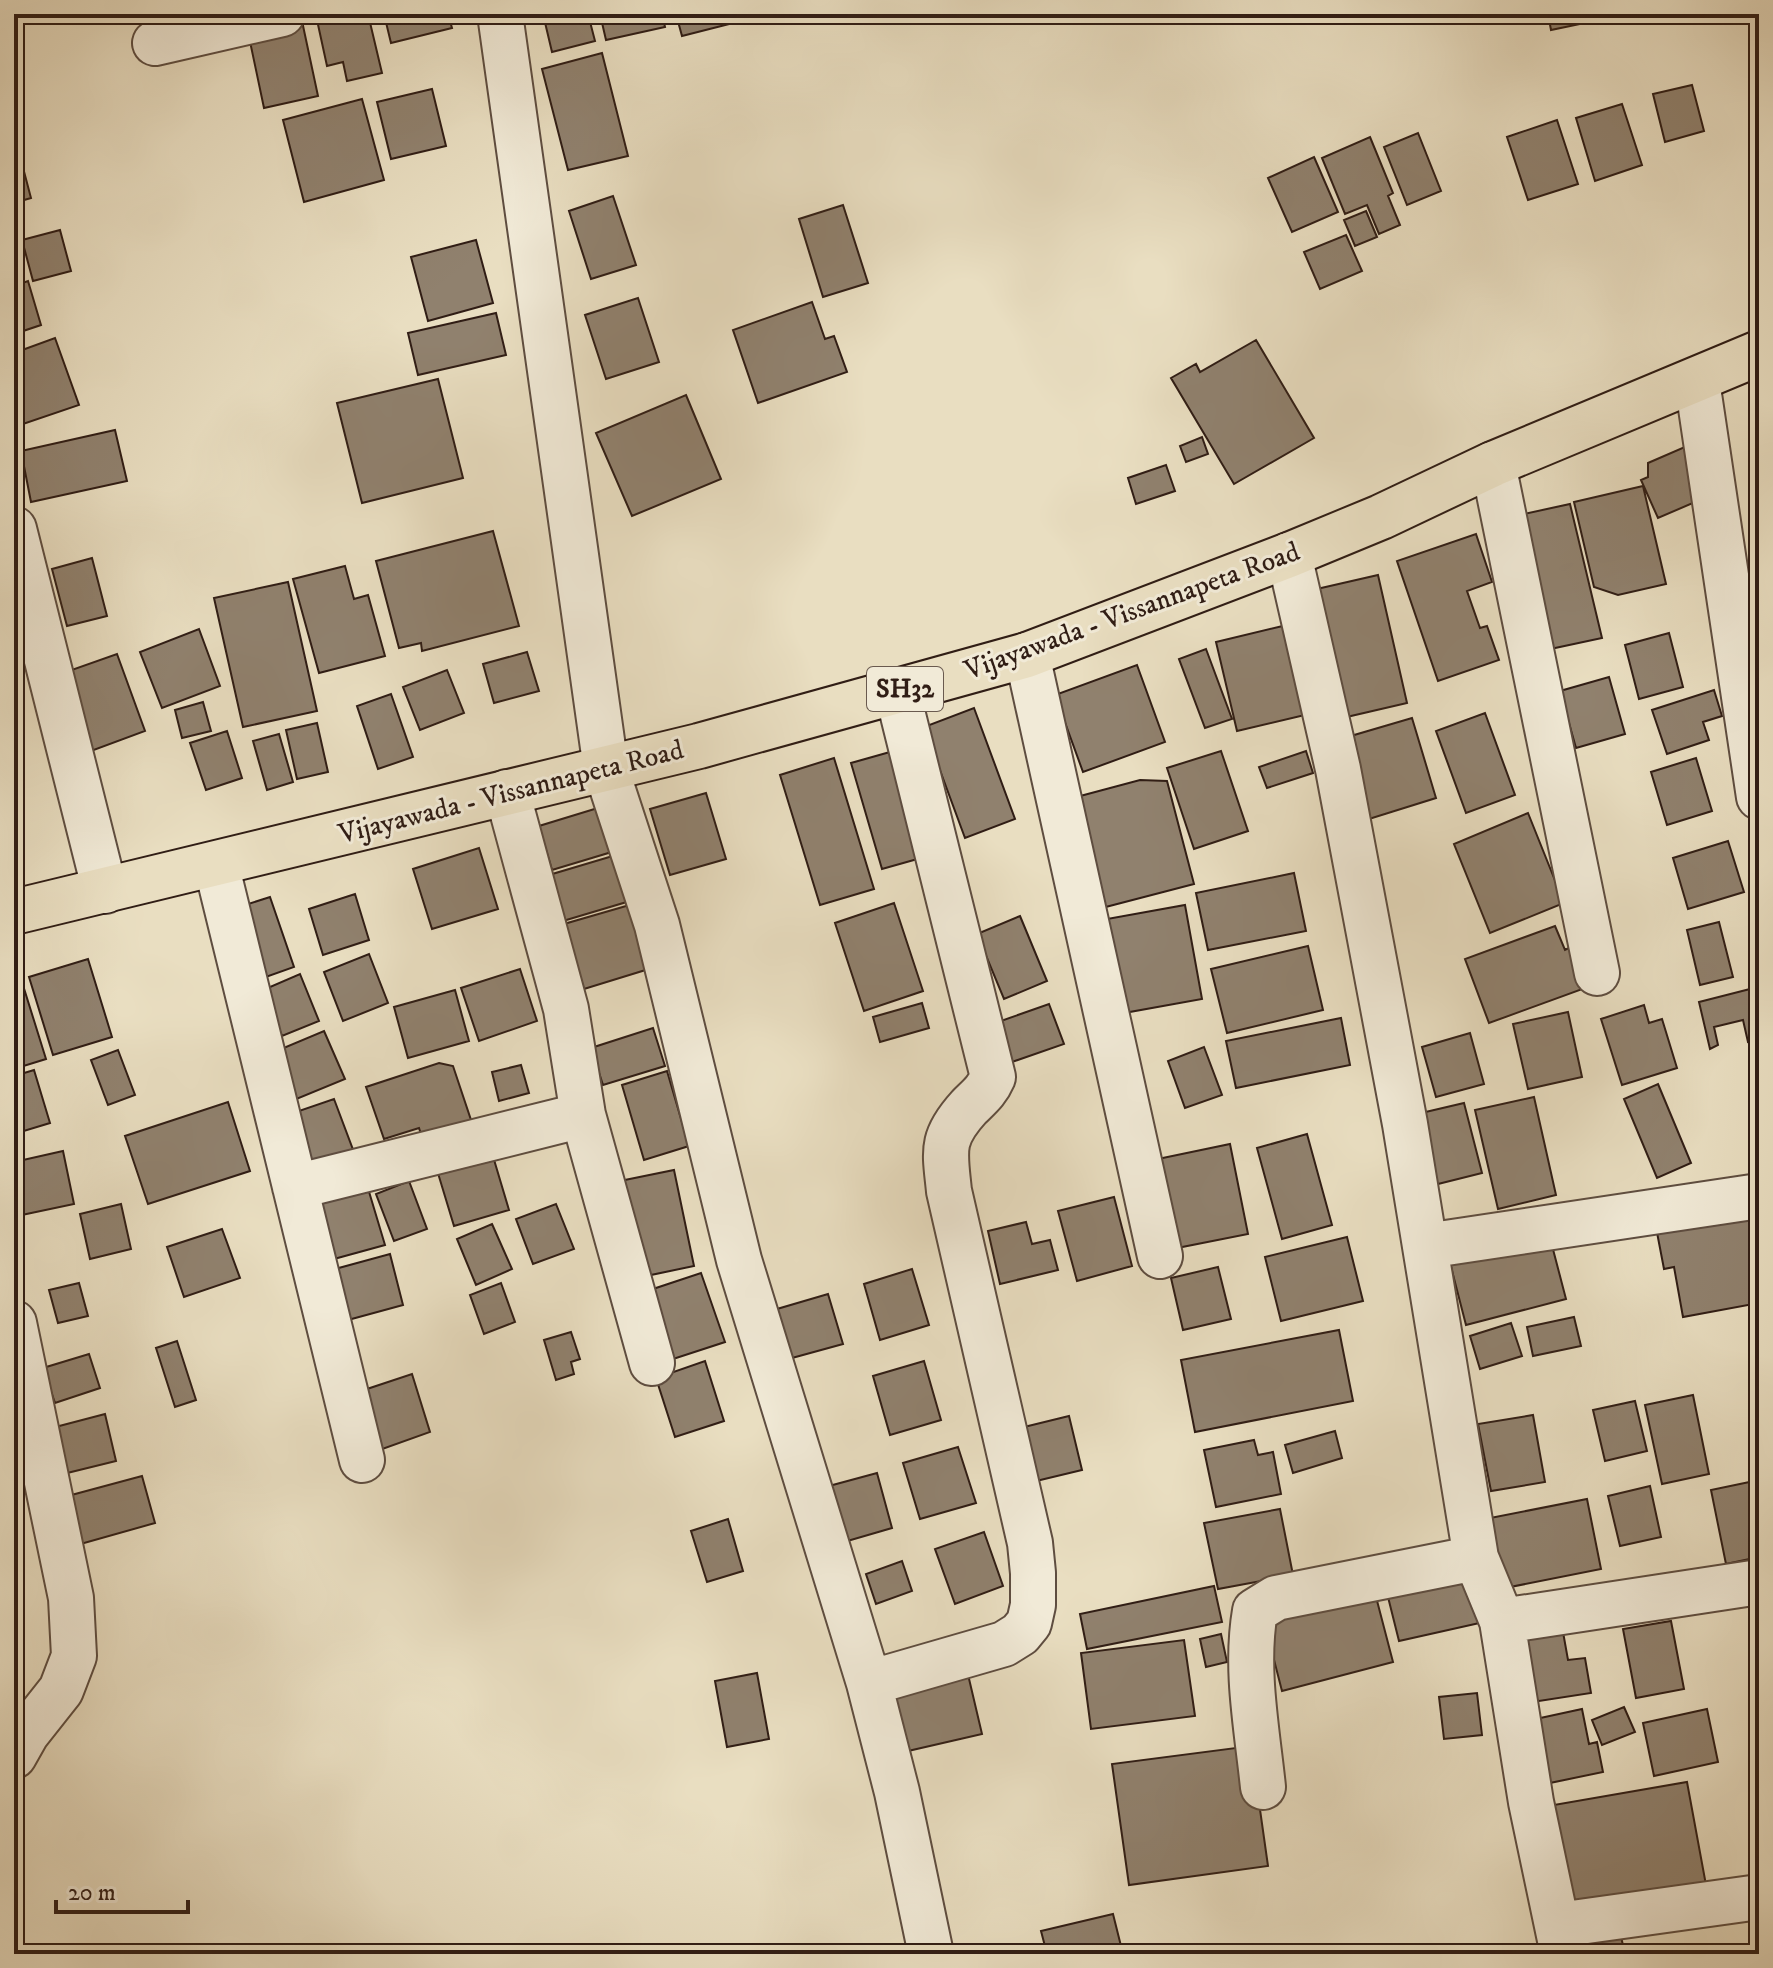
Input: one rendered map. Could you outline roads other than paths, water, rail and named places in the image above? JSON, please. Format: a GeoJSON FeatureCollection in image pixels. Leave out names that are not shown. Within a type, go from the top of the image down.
{"type":"FeatureCollection","features":[{"type":"Feature","properties":{"kind":"main road","name":"Vijayawada - Vissannapeta Road"},"geometry":{"type":"LineString","coordinates":[[14,912],[699,746],[1027,655],[1289,555],[1381,517],[1493,464],[1759,353]]}},
{"type":"Feature","properties":{"kind":"street"},"geometry":{"type":"LineString","coordinates":[[155,43],[282,14]]}},
{"type":"Feature","properties":{"kind":"street"},"geometry":{"type":"LineString","coordinates":[[500,14],[606,769],[657,925],[739,1260],[869,1683],[897,1792],[931,1954]]}},
{"type":"Feature","properties":{"kind":"street"},"geometry":{"type":"LineString","coordinates":[[1697,381],[1759,797]]}},
{"type":"Feature","properties":{"kind":"street"},"geometry":{"type":"LineString","coordinates":[[1493,464],[1597,973]]}},
{"type":"Feature","properties":{"kind":"street"},"geometry":{"type":"LineString","coordinates":[[14,529],[105,891]]}},
{"type":"Feature","properties":{"kind":"street"},"geometry":{"type":"LineString","coordinates":[[1289,555],[1338,769],[1426,1246],[1476,1558],[1502,1621],[1531,1802],[1560,1939],[1759,1897]]}},
{"type":"Feature","properties":{"kind":"street"},"geometry":{"type":"LineString","coordinates":[[1027,655],[1160,1256]]}},
{"type":"Feature","properties":{"kind":"street"},"geometry":{"type":"LineString","coordinates":[[869,1683],[1004,1644],[1020,1634],[1029,1623],[1033,1605],[1030,1543],[949,1191],[944,1147],[949,1132],[987,1091],[993,1077],[897,691]]}},
{"type":"Feature","properties":{"kind":"street"},"geometry":{"type":"LineString","coordinates":[[507,792],[566,1009],[583,1115],[652,1363]]}},
{"type":"Feature","properties":{"kind":"street"},"geometry":{"type":"LineString","coordinates":[[216,864],[362,1460]]}},
{"type":"Feature","properties":{"kind":"street"},"geometry":{"type":"LineString","coordinates":[[295,1187],[583,1115]]}},
{"type":"Feature","properties":{"kind":"street"},"geometry":{"type":"LineString","coordinates":[[1426,1246],[1759,1196]]}},
{"type":"Feature","properties":{"kind":"street"},"geometry":{"type":"LineString","coordinates":[[14,1323],[71,1598],[74,1656],[61,1690],[27,1733],[14,1756]]}},
{"type":"Feature","properties":{"kind":"street"},"geometry":{"type":"LineString","coordinates":[[1263,1787],[1251,1671],[1251,1632],[1255,1611],[1276,1598],[1476,1558]]}},
{"type":"Feature","properties":{"kind":"street"},"geometry":{"type":"LineString","coordinates":[[1502,1621],[1759,1582]]}}]}
